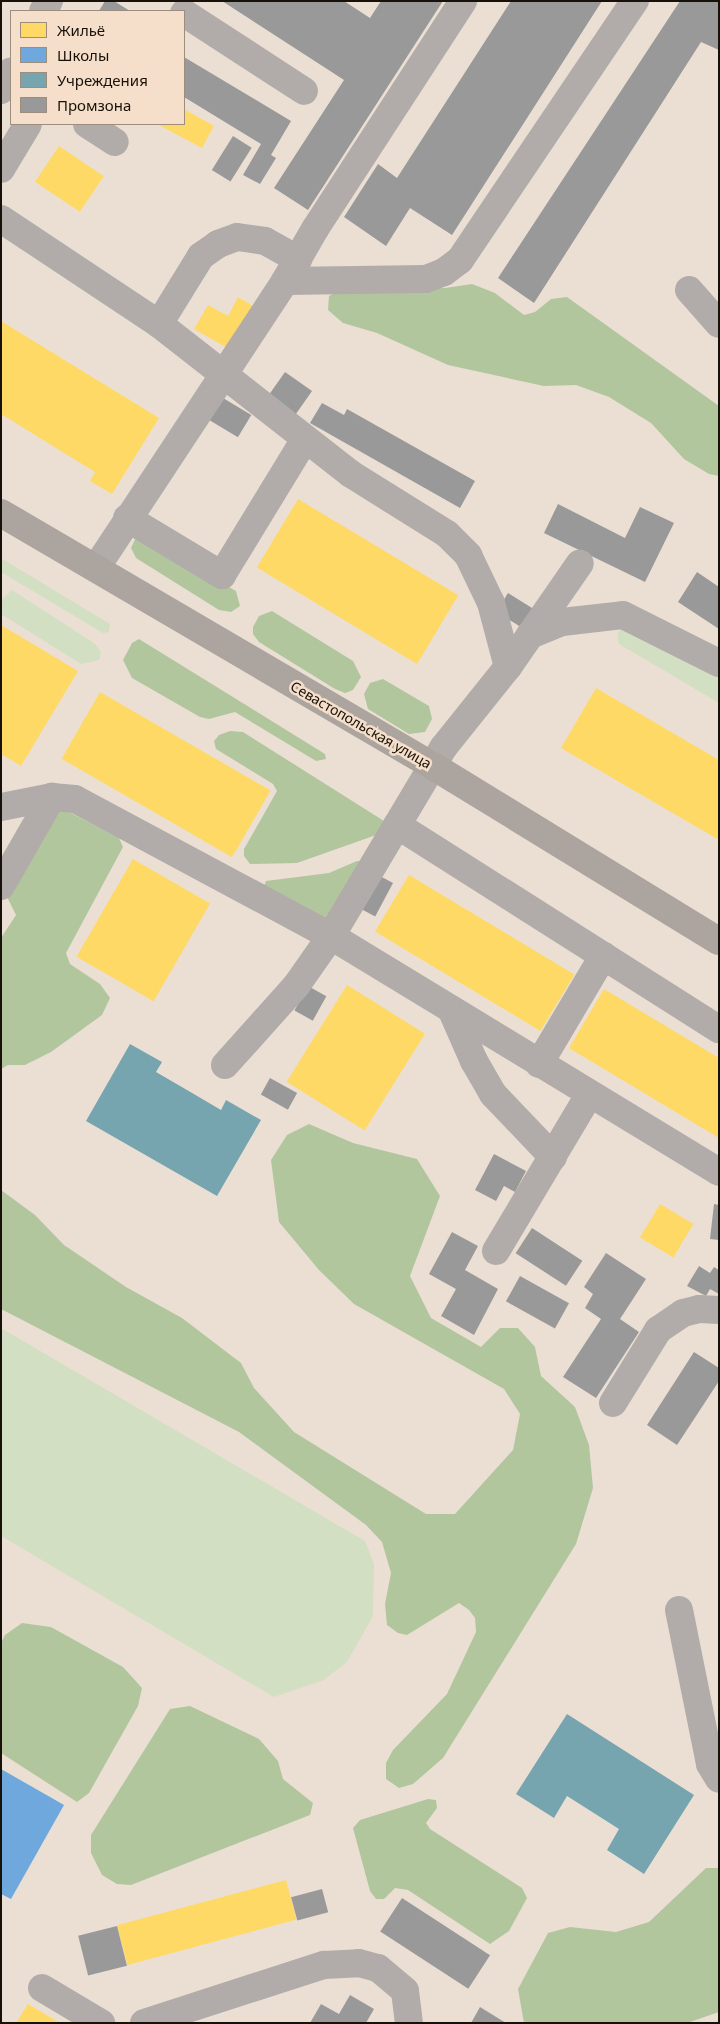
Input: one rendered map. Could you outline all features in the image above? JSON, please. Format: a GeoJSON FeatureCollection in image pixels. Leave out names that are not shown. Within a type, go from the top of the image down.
{"type":"FeatureCollection","features":[{"type":"Feature","properties":{"kind":"main road","name":"Севастопольская улица"},"geometry":{"type":"LineString","coordinates":[[1,513],[433,766],[719,941]]}},
{"type":"Feature","properties":{"kind":"street"},"geometry":{"type":"LineString","coordinates":[[165,1],[178,10]]}},
{"type":"Feature","properties":{"kind":"street"},"geometry":{"type":"LineString","coordinates":[[96,568],[292,270],[463,1]]}},
{"type":"Feature","properties":{"kind":"street"},"geometry":{"type":"LineString","coordinates":[[159,324],[201,256],[218,244],[237,237],[265,241],[292,270],[426,279],[444,272],[460,260],[634,1]]}},
{"type":"Feature","properties":{"kind":"street"},"geometry":{"type":"LineString","coordinates":[[185,14],[304,91]]}},
{"type":"Feature","properties":{"kind":"street"},"geometry":{"type":"LineString","coordinates":[[1,169],[27,125]]}},
{"type":"Feature","properties":{"kind":"street"},"geometry":{"type":"LineString","coordinates":[[90,125],[115,142]]}},
{"type":"Feature","properties":{"kind":"street"},"geometry":{"type":"LineString","coordinates":[[1,219],[159,324],[351,474],[447,534],[468,555],[491,603],[508,667]]}},
{"type":"Feature","properties":{"kind":"street"},"geometry":{"type":"LineString","coordinates":[[689,290],[719,324]]}},
{"type":"Feature","properties":{"kind":"street"},"geometry":{"type":"LineString","coordinates":[[128,518],[222,574],[306,439]]}},
{"type":"Feature","properties":{"kind":"street"},"geometry":{"type":"LineString","coordinates":[[225,1065],[296,986],[331,936],[433,766],[466,717],[508,667],[580,563]]}},
{"type":"Feature","properties":{"kind":"street"},"geometry":{"type":"LineString","coordinates":[[530,635],[562,622],[623,615],[719,663]]}},
{"type":"Feature","properties":{"kind":"street"},"geometry":{"type":"LineString","coordinates":[[1,807],[52,796],[75,799],[331,936],[589,1095],[719,1172]]}},
{"type":"Feature","properties":{"kind":"street"},"geometry":{"type":"LineString","coordinates":[[1,886],[52,796]]}},
{"type":"Feature","properties":{"kind":"street"},"geometry":{"type":"LineString","coordinates":[[398,825],[719,1029]]}},
{"type":"Feature","properties":{"kind":"street"},"geometry":{"type":"LineString","coordinates":[[539,1064],[603,956]]}},
{"type":"Feature","properties":{"kind":"street"},"geometry":{"type":"LineString","coordinates":[[452,1011],[474,1061],[493,1094],[552,1157]]}},
{"type":"Feature","properties":{"kind":"street"},"geometry":{"type":"LineString","coordinates":[[496,1251],[589,1095]]}},
{"type":"Feature","properties":{"kind":"street"},"geometry":{"type":"LineString","coordinates":[[612,1403],[658,1330],[683,1313],[699,1309],[719,1310]]}},
{"type":"Feature","properties":{"kind":"street"},"geometry":{"type":"LineString","coordinates":[[679,1610],[710,1764],[719,1779]]}},
{"type":"Feature","properties":{"kind":"street"},"geometry":{"type":"LineString","coordinates":[[144,2023],[324,1965],[359,1963],[378,1968],[406,1991],[408,2023]]}},
{"type":"Feature","properties":{"kind":"street"},"geometry":{"type":"LineString","coordinates":[[42,1988],[101,2023]]}},
{"type":"Feature","properties":{"kind":"green space"},"geometry":{"type":"Polygon","coordinates":[[[472,284],[495,293],[524,315],[535,312],[551,299],[567,297],[719,406],[719,476],[709,474],[684,459],[651,423],[609,397],[576,385],[544,386],[448,365],[377,333],[343,323],[328,310],[329,296],[344,288],[445,288],[472,284]]]}},
{"type":"Feature","properties":{"kind":"green space"},"geometry":{"type":"Polygon","coordinates":[[[137,535],[236,591],[240,606],[231,612],[219,610],[136,558],[131,548],[137,535]]]}},
{"type":"Feature","properties":{"kind":"green space"},"geometry":{"type":"Polygon","coordinates":[[[1,558],[110,624],[109,632],[103,633],[1,572],[1,558]]]}},
{"type":"Feature","properties":{"kind":"green space"},"geometry":{"type":"Polygon","coordinates":[[[12,590],[94,643],[101,652],[99,660],[81,664],[1,614],[1,600],[12,590]]]}},
{"type":"Feature","properties":{"kind":"green space"},"geometry":{"type":"Polygon","coordinates":[[[272,611],[353,661],[361,677],[353,690],[345,693],[335,689],[259,642],[253,634],[253,627],[259,616],[272,611]]]}},
{"type":"Feature","properties":{"kind":"green space"},"geometry":{"type":"Polygon","coordinates":[[[627,625],[719,671],[719,703],[619,644],[617,633],[627,625]]]}},
{"type":"Feature","properties":{"kind":"green space"},"geometry":{"type":"Polygon","coordinates":[[[139,639],[325,754],[326,759],[316,761],[235,712],[209,719],[200,717],[132,678],[123,660],[132,643],[139,639]]]}},
{"type":"Feature","properties":{"kind":"green space"},"geometry":{"type":"Polygon","coordinates":[[[383,679],[429,706],[432,719],[425,732],[409,734],[368,709],[364,694],[370,683],[383,679]]]}},
{"type":"Feature","properties":{"kind":"green space"},"geometry":{"type":"Polygon","coordinates":[[[230,731],[243,732],[384,821],[379,834],[297,863],[250,864],[244,856],[244,849],[277,791],[273,784],[216,749],[214,741],[219,735],[230,731]]]}},
{"type":"Feature","properties":{"kind":"green space"},"geometry":{"type":"Polygon","coordinates":[[[65,810],[119,838],[123,847],[66,953],[70,964],[100,984],[110,998],[102,1015],[51,1052],[25,1065],[8,1065],[1,1069],[1,938],[16,915],[6,895],[55,813],[65,810]]]}},
{"type":"Feature","properties":{"kind":"green space"},"geometry":{"type":"Polygon","coordinates":[[[357,861],[365,861],[332,922],[264,886],[266,881],[329,873],[357,861]]]}},
{"type":"Feature","properties":{"kind":"green space"},"geometry":{"type":"Polygon","coordinates":[[[309,1124],[353,1143],[417,1159],[440,1196],[410,1276],[431,1318],[481,1347],[500,1328],[518,1328],[535,1347],[541,1376],[575,1407],[589,1445],[593,1488],[576,1544],[443,1758],[413,1784],[399,1788],[386,1779],[386,1763],[393,1750],[447,1694],[476,1632],[475,1618],[469,1610],[459,1603],[407,1635],[398,1633],[387,1625],[385,1604],[391,1573],[382,1542],[366,1525],[239,1432],[1,1309],[1,1190],[35,1215],[64,1245],[126,1287],[182,1318],[241,1363],[254,1388],[294,1432],[426,1514],[455,1514],[513,1450],[520,1414],[504,1389],[354,1304],[319,1270],[279,1222],[271,1160],[287,1135],[309,1124]]]}},
{"type":"Feature","properties":{"kind":"green space"},"geometry":{"type":"Polygon","coordinates":[[[1,1328],[365,1541],[374,1564],[373,1616],[347,1662],[324,1680],[274,1697],[1,1536],[1,1328]]]}},
{"type":"Feature","properties":{"kind":"green space"},"geometry":{"type":"Polygon","coordinates":[[[22,1623],[51,1627],[123,1667],[142,1688],[138,1706],[89,1793],[77,1802],[1,1753],[1,1643],[5,1635],[22,1623]]]}},
{"type":"Feature","properties":{"kind":"green space"},"geometry":{"type":"Polygon","coordinates":[[[190,1706],[259,1739],[278,1761],[283,1779],[313,1803],[310,1815],[131,1885],[117,1884],[102,1875],[91,1853],[91,1835],[170,1709],[190,1706]]]}},
{"type":"Feature","properties":{"kind":"green space"},"geometry":{"type":"Polygon","coordinates":[[[428,1799],[436,1800],[437,1808],[426,1823],[430,1829],[522,1888],[527,1898],[509,1931],[490,1944],[408,1890],[395,1888],[384,1899],[376,1899],[370,1891],[353,1828],[360,1820],[428,1799]]]}},
{"type":"Feature","properties":{"kind":"green space"},"geometry":{"type":"Polygon","coordinates":[[[706,1868],[719,1868],[719,2012],[687,2023],[524,2023],[518,1989],[548,1933],[570,1927],[616,1932],[649,1922],[706,1868]]]}},
{"type":"Feature","properties":{"kind":"building: Жильё"},"geometry":{"type":"Polygon","coordinates":[[[185,110],[214,126],[202,148],[159,125],[185,125],[185,110]]]}},
{"type":"Feature","properties":{"kind":"building: Жильё"},"geometry":{"type":"Polygon","coordinates":[[[59,146],[104,176],[80,212],[35,182],[59,146]]]}},
{"type":"Feature","properties":{"kind":"building: Жильё"},"geometry":{"type":"Polygon","coordinates":[[[238,297],[255,307],[231,350],[194,329],[208,305],[228,316],[238,297]]]}},
{"type":"Feature","properties":{"kind":"building: Жильё"},"geometry":{"type":"Polygon","coordinates":[[[1,321],[159,418],[112,494],[90,481],[95,472],[1,414],[1,321]]]}},
{"type":"Feature","properties":{"kind":"building: Жильё"},"geometry":{"type":"Polygon","coordinates":[[[298,499],[458,595],[417,664],[257,568],[298,499]]]}},
{"type":"Feature","properties":{"kind":"building: Жильё"},"geometry":{"type":"Polygon","coordinates":[[[1,625],[78,671],[21,766],[1,754],[1,625]]]}},
{"type":"Feature","properties":{"kind":"building: Жильё"},"geometry":{"type":"Polygon","coordinates":[[[596,688],[719,760],[719,840],[561,748],[596,688]]]}},
{"type":"Feature","properties":{"kind":"building: Жильё"},"geometry":{"type":"Polygon","coordinates":[[[100,692],[271,790],[232,857],[62,759],[100,692]]]}},
{"type":"Feature","properties":{"kind":"building: Жильё"},"geometry":{"type":"Polygon","coordinates":[[[133,859],[210,904],[154,1001],[76,957],[133,859]]]}},
{"type":"Feature","properties":{"kind":"building: Жильё"},"geometry":{"type":"Polygon","coordinates":[[[409,875],[574,974],[540,1031],[375,932],[409,875]]]}},
{"type":"Feature","properties":{"kind":"building: Жильё"},"geometry":{"type":"Polygon","coordinates":[[[347,985],[425,1034],[365,1130],[287,1082],[347,985]]]}},
{"type":"Feature","properties":{"kind":"building: Жильё"},"geometry":{"type":"Polygon","coordinates":[[[604,989],[719,1058],[719,1138],[569,1048],[604,989]]]}},
{"type":"Feature","properties":{"kind":"building: Жильё"},"geometry":{"type":"Polygon","coordinates":[[[660,1204],[693,1224],[673,1258],[640,1237],[660,1204]]]}},
{"type":"Feature","properties":{"kind":"building: Жильё"},"geometry":{"type":"Polygon","coordinates":[[[286,1880],[297,1920],[128,1965],[117,1925],[286,1880]]]}},
{"type":"Feature","properties":{"kind":"building: Жильё"},"geometry":{"type":"Polygon","coordinates":[[[28,2004],[60,2023],[16,2023],[28,2004]]]}},
{"type":"Feature","properties":{"kind":"building: Школы"},"geometry":{"type":"Polygon","coordinates":[[[1,1769],[64,1805],[11,1899],[1,1894],[1,1769]]]}},
{"type":"Feature","properties":{"kind":"building: Учреждения"},"geometry":{"type":"Polygon","coordinates":[[[130,1044],[162,1062],[156,1072],[221,1110],[226,1100],[261,1120],[217,1196],[86,1121],[130,1044]]]}},
{"type":"Feature","properties":{"kind":"building: Учреждения"},"geometry":{"type":"Polygon","coordinates":[[[567,1714],[694,1795],[644,1874],[607,1850],[619,1829],[567,1796],[554,1818],[516,1794],[567,1714]]]}},
{"type":"Feature","properties":{"kind":"building: Промзона"},"geometry":{"type":"Polygon","coordinates":[[[105,1],[114,1],[128,10],[100,10],[105,1]]]}},
{"type":"Feature","properties":{"kind":"building: Промзона"},"geometry":{"type":"Polygon","coordinates":[[[222,1],[344,1],[370,18],[381,1],[443,1],[308,210],[274,188],[344,80],[222,1]]]}},
{"type":"Feature","properties":{"kind":"building: Промзона"},"geometry":{"type":"Polygon","coordinates":[[[511,1],[602,1],[452,235],[410,208],[386,246],[344,217],[378,164],[397,178],[511,1]]]}},
{"type":"Feature","properties":{"kind":"building: Промзона"},"geometry":{"type":"Polygon","coordinates":[[[680,1],[719,1],[719,50],[701,42],[534,303],[498,278],[680,1]]]}},
{"type":"Feature","properties":{"kind":"building: Промзона"},"geometry":{"type":"Polygon","coordinates":[[[185,58],[291,121],[271,155],[276,158],[260,184],[243,175],[261,144],[185,98],[185,58]]]}},
{"type":"Feature","properties":{"kind":"building: Промзона"},"geometry":{"type":"Polygon","coordinates":[[[233,136],[252,148],[230,182],[212,170],[233,136]]]}},
{"type":"Feature","properties":{"kind":"building: Промзона"},"geometry":{"type":"Polygon","coordinates":[[[285,372],[312,391],[293,419],[265,400],[285,372]]]}},
{"type":"Feature","properties":{"kind":"building: Промзона"},"geometry":{"type":"Polygon","coordinates":[[[223,398],[251,415],[238,437],[210,420],[223,398]]]}},
{"type":"Feature","properties":{"kind":"building: Промзона"},"geometry":{"type":"Polygon","coordinates":[[[322,403],[344,415],[347,409],[475,481],[460,508],[310,423],[322,403]]]}},
{"type":"Feature","properties":{"kind":"building: Промзона"},"geometry":{"type":"Polygon","coordinates":[[[558,504],[625,538],[640,507],[674,523],[645,582],[544,533],[558,504]]]}},
{"type":"Feature","properties":{"kind":"building: Промзона"},"geometry":{"type":"Polygon","coordinates":[[[697,572],[719,587],[719,629],[678,602],[697,572]]]}},
{"type":"Feature","properties":{"kind":"building: Промзона"},"geometry":{"type":"Polygon","coordinates":[[[508,593],[537,611],[525,630],[496,612],[508,593]]]}},
{"type":"Feature","properties":{"kind":"building: Промзона"},"geometry":{"type":"Polygon","coordinates":[[[378,875],[393,883],[375,917],[360,909],[378,875]]]}},
{"type":"Feature","properties":{"kind":"building: Промзона"},"geometry":{"type":"Polygon","coordinates":[[[308,986],[326,996],[313,1021],[294,1010],[308,986]]]}},
{"type":"Feature","properties":{"kind":"building: Промзона"},"geometry":{"type":"Polygon","coordinates":[[[270,1078],[297,1093],[288,1110],[261,1095],[270,1078]]]}},
{"type":"Feature","properties":{"kind":"building: Промзона"},"geometry":{"type":"Polygon","coordinates":[[[494,1154],[526,1171],[515,1192],[504,1186],[496,1201],[475,1190],[494,1154]]]}},
{"type":"Feature","properties":{"kind":"building: Промзона"},"geometry":{"type":"Polygon","coordinates":[[[714,1204],[719,1205],[719,1240],[710,1239],[714,1204]]]}},
{"type":"Feature","properties":{"kind":"building: Промзона"},"geometry":{"type":"Polygon","coordinates":[[[532,1228],[582,1261],[566,1286],[516,1253],[532,1228]]]}},
{"type":"Feature","properties":{"kind":"building: Промзона"},"geometry":{"type":"Polygon","coordinates":[[[452,1232],[478,1246],[465,1270],[498,1289],[474,1335],[441,1316],[456,1289],[429,1274],[452,1232]]]}},
{"type":"Feature","properties":{"kind":"building: Промзона"},"geometry":{"type":"Polygon","coordinates":[[[606,1253],[646,1279],[620,1319],[639,1332],[596,1398],[563,1377],[601,1319],[585,1308],[593,1294],[584,1287],[606,1253]]]}},
{"type":"Feature","properties":{"kind":"building: Промзона"},"geometry":{"type":"Polygon","coordinates":[[[699,1266],[710,1273],[714,1267],[719,1270],[719,1294],[710,1289],[706,1296],[687,1286],[699,1266]]]}},
{"type":"Feature","properties":{"kind":"building: Промзона"},"geometry":{"type":"Polygon","coordinates":[[[520,1276],[569,1303],[555,1329],[506,1301],[520,1276]]]}},
{"type":"Feature","properties":{"kind":"building: Промзона"},"geometry":{"type":"Polygon","coordinates":[[[694,1352],[719,1368],[719,1381],[677,1445],[647,1425],[694,1352]]]}},
{"type":"Feature","properties":{"kind":"building: Промзона"},"geometry":{"type":"Polygon","coordinates":[[[322,1889],[328,1912],[297,1920],[291,1897],[322,1889]]]}},
{"type":"Feature","properties":{"kind":"building: Промзона"},"geometry":{"type":"Polygon","coordinates":[[[402,1898],[490,1955],[468,1989],[380,1932],[402,1898]]]}},
{"type":"Feature","properties":{"kind":"building: Промзона"},"geometry":{"type":"Polygon","coordinates":[[[117,1926],[127,1966],[88,1975],[78,1936],[117,1926]]]}},
{"type":"Feature","properties":{"kind":"building: Промзона"},"geometry":{"type":"Polygon","coordinates":[[[350,1995],[374,2009],[366,2023],[310,2023],[321,2004],[339,2014],[350,1995]]]}},
{"type":"Feature","properties":{"kind":"building: Промзона"},"geometry":{"type":"Polygon","coordinates":[[[480,2007],[506,2023],[471,2023],[480,2007]]]}}]}
